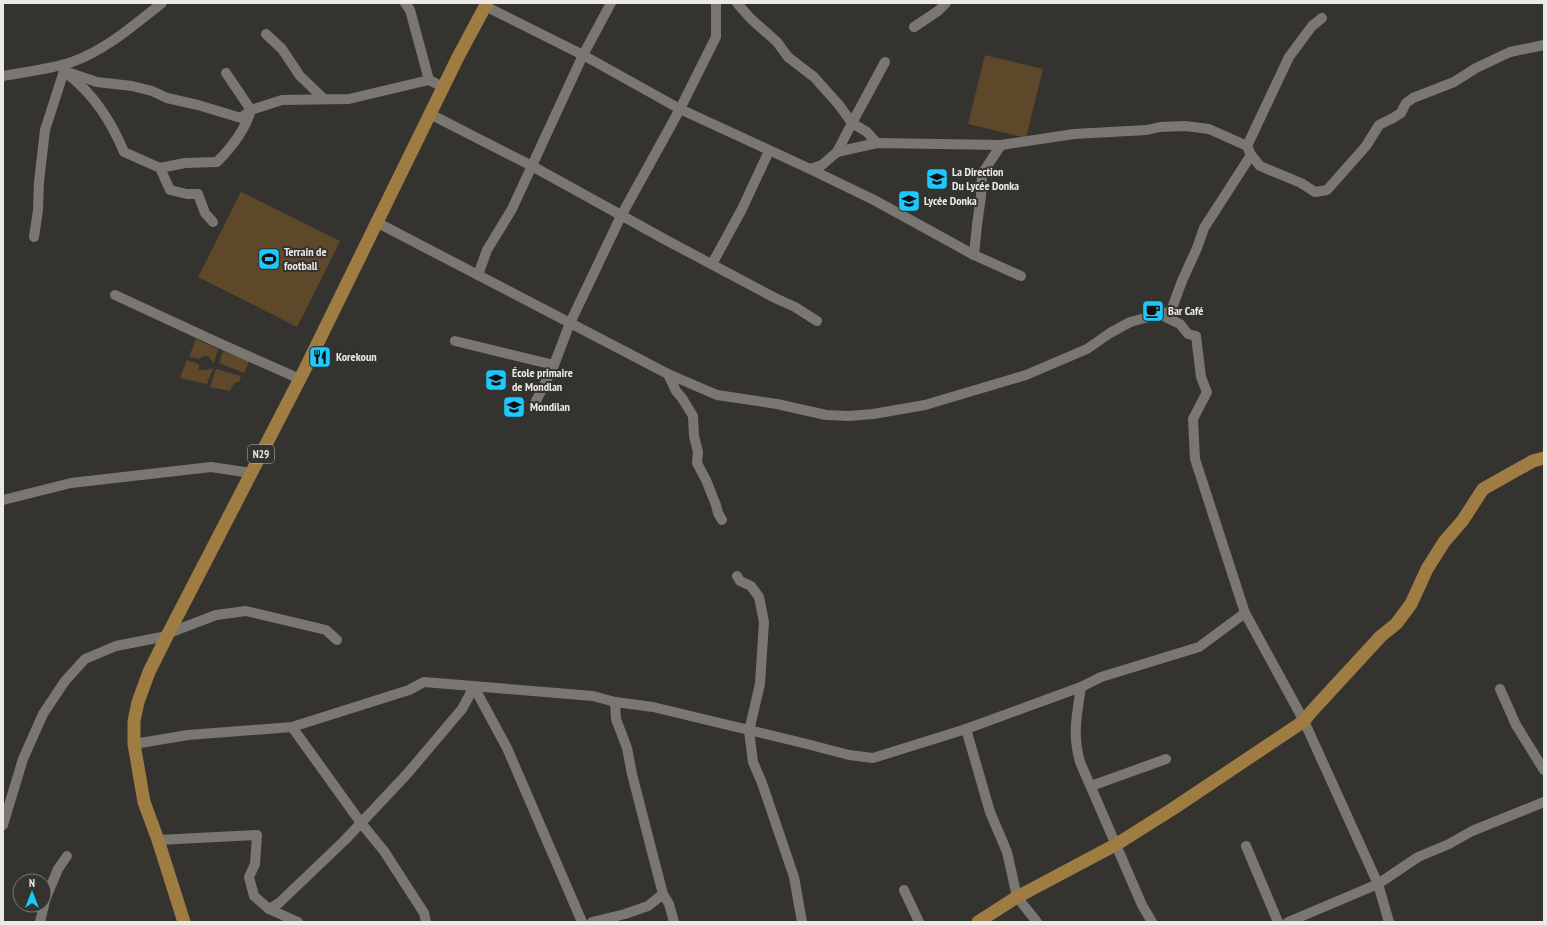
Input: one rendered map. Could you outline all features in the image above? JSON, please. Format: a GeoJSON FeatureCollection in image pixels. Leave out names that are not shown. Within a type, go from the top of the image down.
{"type":"FeatureCollection","features":[{"type":"Feature","properties":{"kind":"main road","name":"N29"},"geometry":{"type":"LineString","coordinates":[[184,922],[158,840],[144,802],[134,744],[134,721],[138,702],[149,672],[300,379],[378,223],[443,87],[486,4]]}},
{"type":"Feature","properties":{"kind":"main road"},"geometry":{"type":"LineString","coordinates":[[978,922],[1018,897],[1117,844],[1304,721],[1381,636],[1396,624],[1411,604],[1431,562],[1444,542],[1463,520],[1483,489],[1533,461],[1544,458]]}},
{"type":"Feature","properties":{"kind":"street"},"geometry":{"type":"LineString","coordinates":[[3,76],[71,62],[92,53],[137,24],[162,3]]}},
{"type":"Feature","properties":{"kind":"street"},"geometry":{"type":"LineString","coordinates":[[405,3],[410,10],[429,80]]}},
{"type":"Feature","properties":{"kind":"street"},"geometry":{"type":"LineString","coordinates":[[478,275],[487,250],[512,209],[583,55],[611,3]]}},
{"type":"Feature","properties":{"kind":"street"},"geometry":{"type":"LineString","coordinates":[[535,403],[554,365],[570,323],[621,216],[680,109],[716,37],[716,3]]}},
{"type":"Feature","properties":{"kind":"street"},"geometry":{"type":"LineString","coordinates":[[737,3],[750,18],[777,42],[788,57],[814,77],[840,105],[852,123],[867,132],[877,143]]}},
{"type":"Feature","properties":{"kind":"street"},"geometry":{"type":"LineString","coordinates":[[914,27],[938,11],[946,3]]}},
{"type":"Feature","properties":{"kind":"street"},"geometry":{"type":"LineString","coordinates":[[486,4],[583,55],[680,109],[874,200],[974,255],[1021,276]]}},
{"type":"Feature","properties":{"kind":"street"},"geometry":{"type":"LineString","coordinates":[[378,223],[668,374],[717,395],[777,404],[826,415],[849,416],[873,414],[925,405],[1026,374],[1087,348],[1130,322],[1171,311],[1204,228],[1249,151],[1289,57],[1312,26],[1322,18]]}},
{"type":"Feature","properties":{"kind":"street"},"geometry":{"type":"LineString","coordinates":[[266,34],[282,49],[300,76],[323,98]]}},
{"type":"Feature","properties":{"kind":"street"},"geometry":{"type":"LineString","coordinates":[[837,152],[877,143],[1001,145],[1074,134],[1184,126],[1209,129],[1249,151],[1260,166],[1301,183],[1315,192],[1327,190],[1366,146],[1379,125],[1401,113],[1406,103],[1413,98],[1454,82],[1476,68],[1510,52],[1544,45]]}},
{"type":"Feature","properties":{"kind":"street"},"geometry":{"type":"LineString","coordinates":[[810,169],[822,165],[837,152],[885,62]]}},
{"type":"Feature","properties":{"kind":"street"},"geometry":{"type":"LineString","coordinates":[[64,71],[97,82],[132,86],[152,91],[167,98],[198,105],[240,118],[251,110],[282,100],[300,101],[323,98],[349,99],[429,80],[443,87]]}},
{"type":"Feature","properties":{"kind":"street"},"geometry":{"type":"LineString","coordinates":[[64,71],[83,86],[99,106],[116,132],[124,152],[160,168],[185,163],[217,162],[229,150],[248,119],[251,110]]}},
{"type":"Feature","properties":{"kind":"street"},"geometry":{"type":"LineString","coordinates":[[34,237],[38,210],[39,182],[45,130],[64,71]]}},
{"type":"Feature","properties":{"kind":"street"},"geometry":{"type":"LineString","coordinates":[[226,73],[251,110]]}},
{"type":"Feature","properties":{"kind":"street"},"geometry":{"type":"LineString","coordinates":[[430,114],[532,166],[621,216],[775,298],[795,307],[817,321]]}},
{"type":"Feature","properties":{"kind":"street"},"geometry":{"type":"LineString","coordinates":[[974,255],[982,174],[1001,145]]}},
{"type":"Feature","properties":{"kind":"street"},"geometry":{"type":"LineString","coordinates":[[712,264],[742,209],[769,151]]}},
{"type":"Feature","properties":{"kind":"street"},"geometry":{"type":"LineString","coordinates":[[160,168],[170,190],[187,194],[198,194],[205,213],[213,222]]}},
{"type":"Feature","properties":{"kind":"street"},"geometry":{"type":"LineString","coordinates":[[116,295],[300,379]]}},
{"type":"Feature","properties":{"kind":"street"},"geometry":{"type":"LineString","coordinates":[[1159,314],[1180,324],[1188,334],[1196,336],[1201,377],[1207,392],[1193,419],[1195,459],[1245,613],[1304,721],[1378,884],[1389,922]]}},
{"type":"Feature","properties":{"kind":"street"},"geometry":{"type":"LineString","coordinates":[[455,341],[554,365]]}},
{"type":"Feature","properties":{"kind":"street"},"geometry":{"type":"LineString","coordinates":[[668,374],[676,391],[693,416],[694,436],[698,452],[697,463],[706,480],[722,520]]}},
{"type":"Feature","properties":{"kind":"street"},"geometry":{"type":"LineString","coordinates":[[3,500],[70,483],[164,474],[210,467],[251,473]]}},
{"type":"Feature","properties":{"kind":"street"},"geometry":{"type":"LineString","coordinates":[[736,576],[740,581],[751,586],[759,597],[764,622],[760,684],[749,731],[753,762],[762,783],[794,877],[802,922]]}},
{"type":"Feature","properties":{"kind":"street"},"geometry":{"type":"LineString","coordinates":[[3,825],[23,759],[43,714],[65,681],[86,659],[116,646],[168,634],[216,615],[246,611],[326,630],[337,640]]}},
{"type":"Feature","properties":{"kind":"street"},"geometry":{"type":"LineString","coordinates":[[134,744],[188,735],[292,727],[409,690],[424,682],[474,688],[593,696],[615,702],[653,707],[803,743],[849,756],[873,758],[966,730],[1081,687],[1101,677],[1200,647],[1245,613]]}},
{"type":"Feature","properties":{"kind":"street"},"geometry":{"type":"LineString","coordinates":[[1081,687],[1075,732],[1080,762],[1117,844],[1142,905],[1152,922]]}},
{"type":"Feature","properties":{"kind":"street"},"geometry":{"type":"LineString","coordinates":[[269,909],[279,903],[345,840],[407,774],[462,708],[474,688]]}},
{"type":"Feature","properties":{"kind":"street"},"geometry":{"type":"LineString","coordinates":[[474,688],[507,748],[582,922]]}},
{"type":"Feature","properties":{"kind":"street"},"geometry":{"type":"LineString","coordinates":[[1500,689],[1516,725],[1544,770]]}},
{"type":"Feature","properties":{"kind":"street"},"geometry":{"type":"LineString","coordinates":[[615,702],[616,719],[627,748],[634,782],[663,894],[669,904],[674,922]]}},
{"type":"Feature","properties":{"kind":"street"},"geometry":{"type":"LineString","coordinates":[[292,727],[361,823],[388,857],[424,913],[426,922]]}},
{"type":"Feature","properties":{"kind":"street"},"geometry":{"type":"LineString","coordinates":[[966,730],[990,812],[1007,852],[1018,897],[1037,922]]}},
{"type":"Feature","properties":{"kind":"street"},"geometry":{"type":"LineString","coordinates":[[1091,786],[1166,759]]}},
{"type":"Feature","properties":{"kind":"street"},"geometry":{"type":"LineString","coordinates":[[1288,922],[1378,884],[1418,857],[1472,831],[1544,802]]}},
{"type":"Feature","properties":{"kind":"street"},"geometry":{"type":"LineString","coordinates":[[158,840],[257,835],[256,864],[249,877],[254,896],[269,909],[298,922]]}},
{"type":"Feature","properties":{"kind":"street"},"geometry":{"type":"LineString","coordinates":[[1246,846],[1278,922]]}},
{"type":"Feature","properties":{"kind":"street"},"geometry":{"type":"LineString","coordinates":[[52,884],[58,869],[67,856]]}},
{"type":"Feature","properties":{"kind":"street"},"geometry":{"type":"LineString","coordinates":[[904,890],[919,922]]}},
{"type":"Feature","properties":{"kind":"street"},"geometry":{"type":"LineString","coordinates":[[592,922],[625,914],[648,906],[663,894]]}},
{"type":"Feature","properties":{"kind":"shaded area"},"geometry":{"type":"Polygon","coordinates":[[[985,55],[1043,69],[1026,138],[968,124],[985,55]]]}},
{"type":"Feature","properties":{"kind":"shaded area","name":"Terrain de football"},"geometry":{"type":"Polygon","coordinates":[[[241,192],[340,241],[297,327],[198,277],[241,192]]]}},
{"type":"Feature","properties":{"kind":"shaded area"},"geometry":{"type":"Polygon","coordinates":[[[196,339],[218,349],[214,363],[208,356],[203,356],[199,359],[189,357],[196,339]]]}},
{"type":"Feature","properties":{"kind":"shaded area"},"geometry":{"type":"Polygon","coordinates":[[[223,351],[249,361],[244,373],[219,363],[223,351]]]}},
{"type":"Feature","properties":{"kind":"shaded area"},"geometry":{"type":"Polygon","coordinates":[[[187,360],[199,364],[199,370],[213,368],[207,384],[180,378],[187,360]]]}},
{"type":"Feature","properties":{"kind":"shaded area"},"geometry":{"type":"Polygon","coordinates":[[[216,369],[241,376],[239,382],[234,383],[230,391],[210,387],[216,369]]]}},
{"type":"Feature","properties":{"kind":"place","name":"La Direction Du Lycée Donka"},"geometry":{"type":"Point","coordinates":[937,179]}},
{"type":"Feature","properties":{"kind":"place","name":"Lycée Donka"},"geometry":{"type":"Point","coordinates":[909,201]}},
{"type":"Feature","properties":{"kind":"place","name":"Terrain de football"},"geometry":{"type":"Point","coordinates":[269,259]}},
{"type":"Feature","properties":{"kind":"place","name":"Bar Café"},"geometry":{"type":"Point","coordinates":[1153,311]}},
{"type":"Feature","properties":{"kind":"place","name":"Korekoun"},"geometry":{"type":"Point","coordinates":[320,357]}},
{"type":"Feature","properties":{"kind":"place","name":"École primaire de Mondlan"},"geometry":{"type":"Point","coordinates":[496,380]}},
{"type":"Feature","properties":{"kind":"place","name":"Mondilan"},"geometry":{"type":"Point","coordinates":[514,407]}}]}
